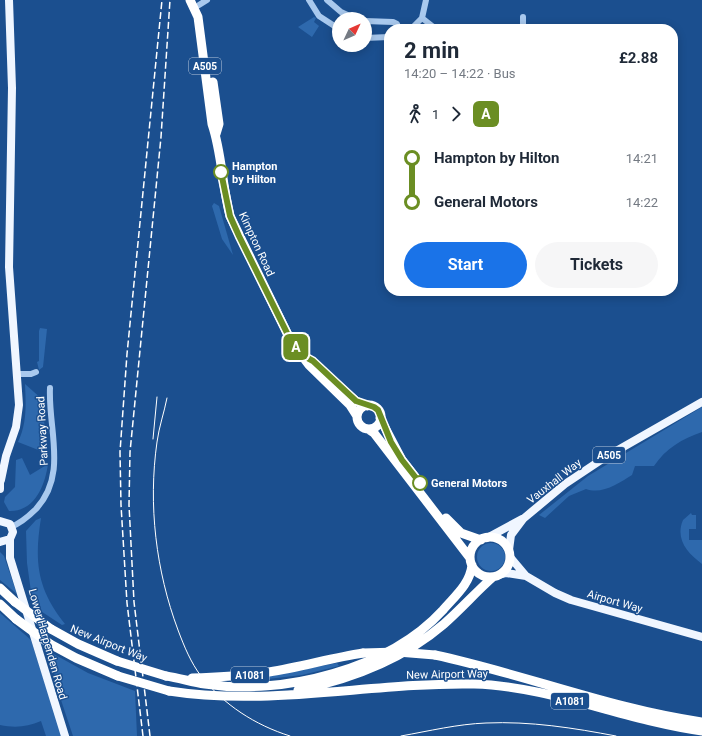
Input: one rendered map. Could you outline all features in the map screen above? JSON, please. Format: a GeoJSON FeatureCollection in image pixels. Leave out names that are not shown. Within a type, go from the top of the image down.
{"type":"FeatureCollection","features":[{"type":"Feature","properties":{"kind":"highway","name":"Kimpton Road"},"geometry":{"type":"LineString","coordinates":[[190,0],[198,17],[212,124],[216,134],[224,193],[230,216],[291,341],[309,365],[350,405],[357,416]]}},
{"type":"Feature","properties":{"kind":"highway","name":"Kimpton Road"},"geometry":{"type":"LineString","coordinates":[[201,2],[219,124],[216,134]]}},
{"type":"Feature","properties":{"kind":"highway","name":"Kimpton Road"},"geometry":{"type":"LineString","coordinates":[[302,355],[313,361],[356,401],[367,406]]}},
{"type":"Feature","properties":{"kind":"highway"},"geometry":{"type":"LineString","coordinates":[[367,406],[376,408],[402,460],[448,521],[466,536],[484,539],[498,539],[502,542],[509,554],[507,567],[496,576],[480,574],[374,434],[360,425],[357,416],[360,409],[367,406]]}},
{"type":"Feature","properties":{"kind":"highway"},"geometry":{"type":"LineString","coordinates":[[368,429],[375,427],[380,418]]}},
{"type":"Feature","properties":{"kind":"highway"},"geometry":{"type":"LineString","coordinates":[[471,561],[473,547],[484,539]]}},
{"type":"Feature","properties":{"kind":"highway","name":"New Airport Way"},"geometry":{"type":"LineString","coordinates":[[0,588],[15,602],[51,629],[78,644],[117,661],[166,676],[206,684],[229,686],[283,684],[325,675],[370,660],[392,650],[433,621],[465,585],[469,577],[471,561]]}},
{"type":"Feature","properties":{"kind":"highway","name":"New Airport Way"},"geometry":{"type":"LineString","coordinates":[[0,604],[16,619],[50,644],[76,658],[118,676],[169,691],[209,696],[250,697],[283,694],[323,685],[367,671],[412,648],[445,623],[496,576]]}},
{"type":"Feature","properties":{"kind":"highway","name":"New Airport Way"},"geometry":{"type":"LineString","coordinates":[[177,678],[248,675],[363,653],[398,652],[435,655],[462,661],[615,704],[702,722]]}},
{"type":"Feature","properties":{"kind":"highway","name":"New Airport Way"},"geometry":{"type":"LineString","coordinates":[[283,694],[298,695],[437,685],[492,685],[556,698],[639,719],[702,731]]}},
{"type":"Feature","properties":{"kind":"main road"},"geometry":{"type":"LineString","coordinates":[[0,482],[3,459],[14,433],[19,413],[18,374],[9,267],[12,88],[9,0]]}},
{"type":"Feature","properties":{"kind":"main road","name":"Vauxhall Way"},"geometry":{"type":"LineString","coordinates":[[484,539],[523,519],[587,468],[702,402]]}},
{"type":"Feature","properties":{"kind":"main road"},"geometry":{"type":"LineString","coordinates":[[1,519],[12,527]]}},
{"type":"Feature","properties":{"kind":"main road","name":"Vauxhall Way"},"geometry":{"type":"LineString","coordinates":[[509,554],[511,535],[523,519]]}},
{"type":"Feature","properties":{"kind":"main road","name":"Lower Harpenden Road"},"geometry":{"type":"LineString","coordinates":[[10,558],[10,539],[13,532],[12,527]]}},
{"type":"Feature","properties":{"kind":"main road"},"geometry":{"type":"LineString","coordinates":[[0,543],[10,539]]}},
{"type":"Feature","properties":{"kind":"main road","name":"Lower Harpenden Road"},"geometry":{"type":"LineString","coordinates":[[0,543],[10,558],[65,736]]}},
{"type":"Feature","properties":{"kind":"main road","name":"Airport Way"},"geometry":{"type":"LineString","coordinates":[[509,554],[526,576]]}},
{"type":"Feature","properties":{"kind":"main road","name":"Airport Way"},"geometry":{"type":"LineString","coordinates":[[496,576],[510,573],[526,576],[554,593],[571,600],[702,637]]}},
{"type":"Feature","properties":{"kind":"street"},"geometry":{"type":"LineString","coordinates":[[309,0],[319,16],[332,24]]}},
{"type":"Feature","properties":{"kind":"street"},"geometry":{"type":"LineString","coordinates":[[327,0],[340,12]]}},
{"type":"Feature","properties":{"kind":"street"},"geometry":{"type":"LineString","coordinates":[[416,24],[422,18],[426,0]]}},
{"type":"Feature","properties":{"kind":"street"},"geometry":{"type":"LineString","coordinates":[[523,17],[523,24]]}},
{"type":"Feature","properties":{"kind":"street"},"geometry":{"type":"LineString","coordinates":[[422,18],[430,24]]}},
{"type":"Feature","properties":{"kind":"street"},"geometry":{"type":"LineString","coordinates":[[372,21],[393,22],[397,24]]}},
{"type":"Feature","properties":{"kind":"street"},"geometry":{"type":"LineString","coordinates":[[372,38],[384,37]]}},
{"type":"Feature","properties":{"kind":"street"},"geometry":{"type":"LineString","coordinates":[[18,374],[31,374],[36,372]]}},
{"type":"Feature","properties":{"kind":"street","name":"Parkway Road"},"geometry":{"type":"LineString","coordinates":[[12,527],[24,520],[38,506],[49,490],[56,458],[50,409],[50,388]]}},
{"type":"Feature","properties":{"kind":"shaded area"},"geometry":{"type":"Polygon","coordinates":[[[314,17],[316,18],[314,22],[319,26],[312,37],[298,27],[314,17]]]}},
{"type":"Feature","properties":{"kind":"shaded area"},"geometry":{"type":"Polygon","coordinates":[[[214,203],[219,206],[233,255],[222,239],[212,206],[214,203]]]}},
{"type":"Feature","properties":{"kind":"shaded area"},"geometry":{"type":"Polygon","coordinates":[[[40,328],[47,329],[43,367],[39,370],[37,362],[39,361],[40,328]]]}},
{"type":"Feature","properties":{"kind":"shaded area"},"geometry":{"type":"Polygon","coordinates":[[[25,384],[43,400],[46,453],[18,442],[23,428],[26,407],[25,384]]]}},
{"type":"Feature","properties":{"kind":"shaded area"},"geometry":{"type":"Polygon","coordinates":[[[702,407],[702,432],[669,449],[654,466],[635,466],[632,475],[616,485],[598,490],[586,489],[569,496],[545,518],[539,515],[588,476],[702,407]]]}},
{"type":"Feature","properties":{"kind":"shaded area"},"geometry":{"type":"Polygon","coordinates":[[[22,458],[30,475],[48,464],[47,472],[37,496],[32,502],[26,507],[9,511],[4,502],[5,497],[15,487],[16,460],[22,458]]]}},
{"type":"Feature","properties":{"kind":"shaded area"},"geometry":{"type":"Polygon","coordinates":[[[691,513],[692,515],[696,515],[696,529],[689,529],[689,540],[702,540],[702,564],[687,550],[680,533],[683,520],[691,513]]]}},
{"type":"Feature","properties":{"kind":"shaded area"},"geometry":{"type":"Polygon","coordinates":[[[41,518],[38,548],[40,574],[48,599],[65,624],[62,625],[33,606],[27,563],[26,531],[36,520],[41,518]]]}},
{"type":"Feature","properties":{"kind":"shaded area"},"geometry":{"type":"Polygon","coordinates":[[[491,543],[501,547],[505,557],[501,567],[491,571],[481,567],[477,557],[481,547],[491,543]]]}},
{"type":"Feature","properties":{"kind":"shaded area"},"geometry":{"type":"Polygon","coordinates":[[[0,552],[4,556],[17,594],[0,580],[0,552]]]}},
{"type":"Feature","properties":{"kind":"shaded area"},"geometry":{"type":"Polygon","coordinates":[[[0,613],[31,640],[62,736],[46,736],[41,721],[31,725],[21,726],[0,725],[0,613]]]}},
{"type":"Feature","properties":{"kind":"shaded area"},"geometry":{"type":"Polygon","coordinates":[[[50,652],[88,673],[135,691],[137,736],[73,736],[57,688],[50,652]]]}},
{"type":"Feature","properties":{"kind":"shaded area"},"geometry":{"type":"Polygon","coordinates":[[[337,663],[339,666],[302,675],[259,680],[258,678],[337,663]]]}},
{"type":"Feature","properties":{"kind":"tram line"},"geometry":{"type":"LineString","coordinates":[[153,439],[157,397]]}},
{"type":"Feature","properties":{"kind":"tram line"},"geometry":{"type":"LineString","coordinates":[[167,398],[159,431],[154,466],[154,514],[159,561],[170,608],[178,630],[197,671],[220,696],[230,705],[253,720],[290,736]]}},
{"type":"Feature","properties":{"kind":"tram line"},"geometry":{"type":"LineString","coordinates":[[401,736],[444,728],[486,723],[519,723],[552,726],[616,736]]}},
{"type":"Feature","properties":{"kind":"railway"},"geometry":{"type":"LineString","coordinates":[[143,736],[127,603],[121,505],[120,452],[127,354],[162,0]]}},
{"type":"Feature","properties":{"kind":"railway"},"geometry":{"type":"LineString","coordinates":[[150,736],[134,602],[129,505],[130,452],[161,137],[170,0]]}},
{"type":"Feature","properties":{"kind":"bus line","name":"A"},"geometry":{"type":"LineString","coordinates":[[221,172],[224,193],[230,216],[291,341],[302,355],[313,361],[349,396],[367,406],[369,405],[376,408],[380,412],[380,418],[391,442],[402,460],[420,483]]}},
{"type":"Feature","properties":{"kind":"place","name":"Hampton by Hilton"},"geometry":{"type":"Point","coordinates":[221,172]}},
{"type":"Feature","properties":{"kind":"place","name":"General Motors"},"geometry":{"type":"Point","coordinates":[420,483]}}]}
